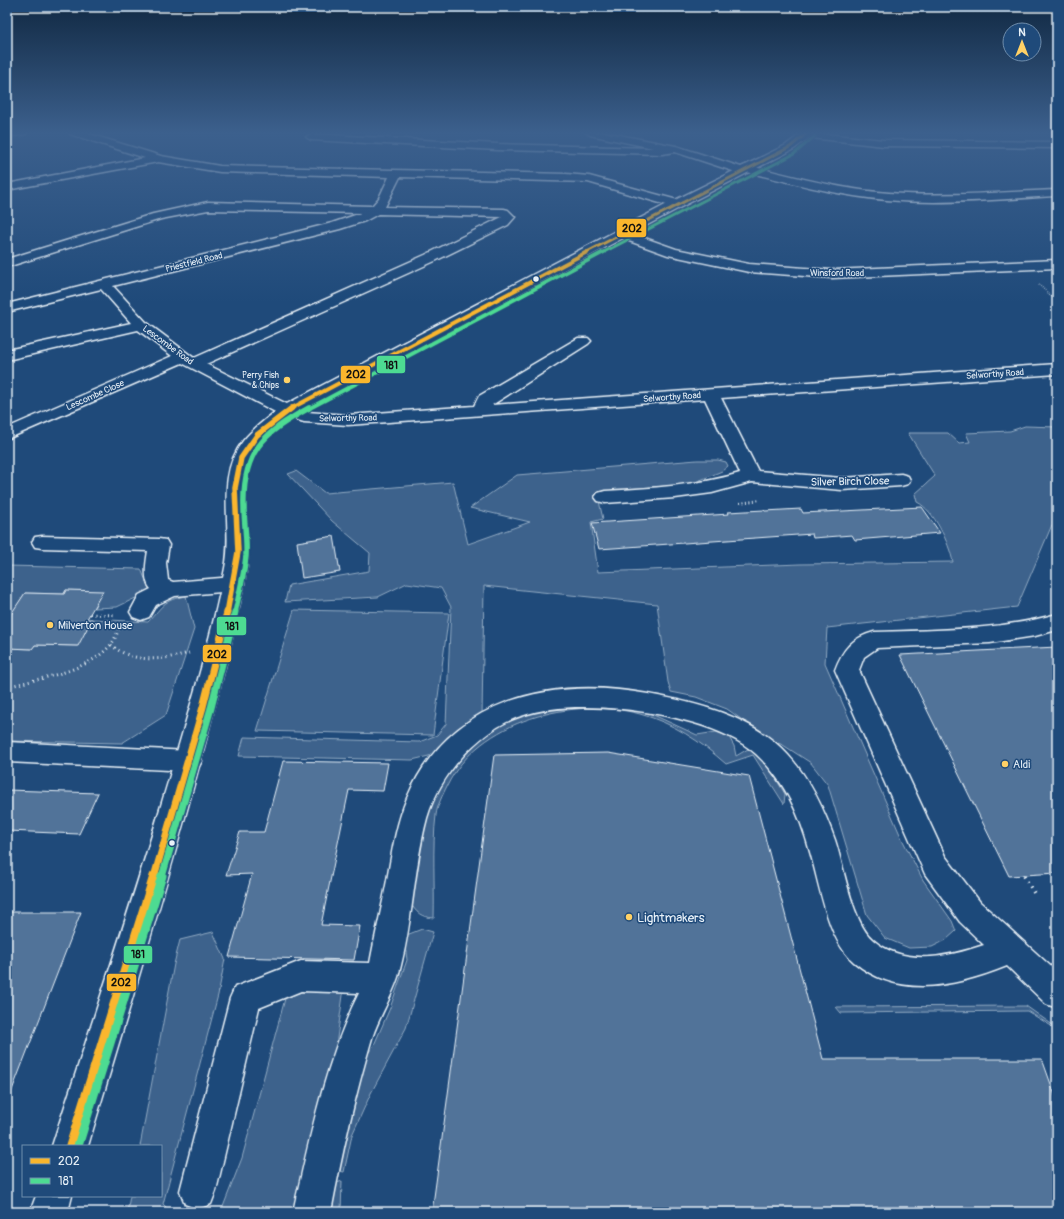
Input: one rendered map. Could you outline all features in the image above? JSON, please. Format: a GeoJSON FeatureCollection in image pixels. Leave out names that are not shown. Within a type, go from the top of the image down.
{"type":"FeatureCollection","features":[{"type":"Feature","properties":{"kind":"street"},"geometry":{"type":"LineString","coordinates":[[7,264],[47,253],[176,211],[208,206],[378,209],[388,189]]}},
{"type":"Feature","properties":{"kind":"street"},"geometry":{"type":"LineString","coordinates":[[622,189],[677,204]]}},
{"type":"Feature","properties":{"kind":"street"},"geometry":{"type":"LineString","coordinates":[[70,1145],[189,761],[216,653],[223,632],[239,557],[237,476],[245,451],[263,431],[287,411],[706,189]]}},
{"type":"Feature","properties":{"kind":"street"},"geometry":{"type":"LineString","coordinates":[[839,189],[866,194],[913,197],[1057,192]]}},
{"type":"Feature","properties":{"kind":"street","name":"Priestfield Road"},"geometry":{"type":"LineString","coordinates":[[7,308],[336,226],[369,216],[378,209]]}},
{"type":"Feature","properties":{"kind":"street","name":"Lescombe Close"},"geometry":{"type":"LineString","coordinates":[[7,434],[188,360],[430,258],[504,222],[509,217],[504,213],[378,209]]}},
{"type":"Feature","properties":{"kind":"street","name":"Winsford Road"},"geometry":{"type":"LineString","coordinates":[[622,234],[673,252],[749,268],[824,274],[1057,264]]}},
{"type":"Feature","properties":{"kind":"street","name":"Lescombe Road"},"geometry":{"type":"LineString","coordinates":[[104,284],[142,325],[188,360],[287,411]]}},
{"type":"Feature","properties":{"kind":"street"},"geometry":{"type":"LineString","coordinates":[[7,355],[142,325]]}},
{"type":"Feature","properties":{"kind":"street"},"geometry":{"type":"LineString","coordinates":[[481,410],[485,400],[583,341]]}},
{"type":"Feature","properties":{"kind":"street","name":"Selworthy Road"},"geometry":{"type":"LineString","coordinates":[[287,411],[321,419],[348,420],[1057,369]]}},
{"type":"Feature","properties":{"kind":"street"},"geometry":{"type":"LineString","coordinates":[[711,394],[751,476]]}},
{"type":"Feature","properties":{"kind":"street","name":"Silver Birch Close"},"geometry":{"type":"LineString","coordinates":[[605,497],[704,488],[751,476],[816,483],[842,484],[901,480]]}},
{"type":"Feature","properties":{"kind":"street"},"geometry":{"type":"LineString","coordinates":[[42,542],[159,545],[156,563],[158,584],[171,589]]}},
{"type":"Feature","properties":{"kind":"street"},"geometry":{"type":"LineString","coordinates":[[141,612],[147,600],[171,589],[233,584]]}},
{"type":"Feature","properties":{"kind":"street"},"geometry":{"type":"LineString","coordinates":[[1057,622],[1036,629],[987,636],[874,640],[861,645],[852,655],[847,670],[936,865],[970,912],[1057,993]]}},
{"type":"Feature","properties":{"kind":"street"},"geometry":{"type":"LineString","coordinates":[[312,1212],[328,1136],[356,1037],[382,978],[399,895],[412,819],[423,791],[437,767],[452,752],[492,718],[524,706],[546,701],[582,699],[636,702],[674,708],[725,726],[760,743],[785,768],[801,790],[810,810],[846,925],[862,950],[888,967],[916,973],[952,969],[994,957],[1011,950]]}},
{"type":"Feature","properties":{"kind":"street"},"geometry":{"type":"LineString","coordinates":[[7,752],[189,761]]}},
{"type":"Feature","properties":{"kind":"street"},"geometry":{"type":"LineString","coordinates":[[198,1191],[246,998],[301,976],[382,978]]}},
{"type":"Feature","properties":{"kind":"street"},"geometry":{"type":"LineString","coordinates":[[49,1212],[54,1197]]}},
{"type":"Feature","properties":{"kind":"path"},"geometry":{"type":"LineString","coordinates":[[735,504],[764,500]]}},
{"type":"Feature","properties":{"kind":"path"},"geometry":{"type":"LineString","coordinates":[[90,614],[121,615],[121,619]]}},
{"type":"Feature","properties":{"kind":"path"},"geometry":{"type":"LineString","coordinates":[[7,687],[89,663],[102,654],[111,645],[118,633],[121,623]]}},
{"type":"Feature","properties":{"kind":"path"},"geometry":{"type":"LineString","coordinates":[[111,645],[125,654],[147,658],[163,658],[188,653],[216,653]]}},
{"type":"Feature","properties":{"kind":"path"},"geometry":{"type":"LineString","coordinates":[[1024,875],[1034,893]]}},
{"type":"Feature","properties":{"kind":"shaded area"},"geometry":{"type":"Polygon","coordinates":[[[1025,426],[1057,427],[1057,513],[1017,607],[827,628],[825,663],[902,839],[923,880],[952,921],[956,931],[946,940],[932,947],[909,948],[885,938],[867,915],[828,785],[811,763],[783,745],[770,740],[727,709],[696,697],[671,692],[668,682],[657,604],[484,586],[482,717],[437,754],[412,760],[239,756],[244,737],[419,742],[437,735],[446,724],[451,607],[441,588],[407,583],[378,597],[285,602],[289,585],[369,571],[370,553],[332,521],[288,474],[296,471],[325,493],[453,482],[468,544],[530,522],[470,508],[517,475],[697,460],[718,460],[726,462],[728,466],[722,471],[693,483],[690,486],[675,485],[597,492],[603,519],[591,522],[598,572],[800,564],[953,562],[948,546],[935,519],[923,506],[917,502],[915,494],[935,476],[908,433],[948,433],[959,443],[970,442],[966,433],[1010,431],[1025,426]]]}},
{"type":"Feature","properties":{"kind":"shaded area"},"geometry":{"type":"Polygon","coordinates":[[[7,566],[141,569],[150,591],[117,607],[94,608],[102,592],[66,590],[64,594],[25,593],[9,618],[7,630],[7,566]]]}},
{"type":"Feature","properties":{"kind":"shaded area"},"geometry":{"type":"Polygon","coordinates":[[[186,596],[194,629],[166,715],[122,743],[7,741],[7,648],[32,649],[35,645],[77,646],[92,619],[148,622],[164,604],[186,596]]]}},
{"type":"Feature","properties":{"kind":"shaded area"},"geometry":{"type":"Polygon","coordinates":[[[294,610],[449,613],[433,735],[257,731],[294,610]]]}},
{"type":"Feature","properties":{"kind":"shaded area"},"geometry":{"type":"Polygon","coordinates":[[[573,703],[647,712],[697,735],[716,732],[729,737],[734,746],[736,756],[748,749],[758,749],[785,794],[784,804],[753,755],[726,764],[696,740],[664,722],[640,714],[614,709],[586,708],[558,711],[530,718],[504,729],[481,744],[462,763],[447,786],[436,815],[434,853],[434,918],[419,914],[410,902],[422,807],[473,741],[522,712],[573,703]]]}},
{"type":"Feature","properties":{"kind":"shaded area"},"geometry":{"type":"Polygon","coordinates":[[[422,929],[433,932],[406,1028],[371,1093],[352,1135],[344,1172],[334,1170],[354,1073],[374,1045],[390,1008],[407,960],[404,936],[422,929]]]}},
{"type":"Feature","properties":{"kind":"shaded area"},"geometry":{"type":"Polygon","coordinates":[[[213,932],[225,959],[218,995],[163,1204],[171,1212],[127,1212],[130,1197],[162,1197],[162,1145],[140,1145],[174,964],[180,940],[213,932]]]}},
{"type":"Feature","properties":{"kind":"shaded area"},"geometry":{"type":"Polygon","coordinates":[[[321,979],[344,988],[327,1110],[301,1212],[221,1212],[242,1158],[286,995],[321,979]]]}},
{"type":"Feature","properties":{"kind":"shaded area"},"geometry":{"type":"Polygon","coordinates":[[[1026,1006],[1057,1028],[1057,1038],[1053,1027],[1027,1011],[841,1013],[836,1007],[1026,1006]]]}},
{"type":"Feature","properties":{"kind":"shaded area"},"geometry":{"type":"Polygon","coordinates":[[[342,1181],[341,1212],[320,1212],[327,1187],[342,1181]]]}},
{"type":"Feature","properties":{"kind":"building"},"geometry":{"type":"Polygon","coordinates":[[[922,507],[940,533],[855,540],[852,535],[813,538],[812,534],[599,549],[592,523],[729,514],[728,512],[764,510],[801,509],[803,513],[922,507]]]}},
{"type":"Feature","properties":{"kind":"building"},"geometry":{"type":"Polygon","coordinates":[[[334,536],[340,572],[302,578],[297,542],[334,536]]]}},
{"type":"Feature","properties":{"kind":"building","name":"Milverton House"},"geometry":{"type":"Polygon","coordinates":[[[66,590],[103,591],[87,619],[92,619],[78,646],[35,645],[32,649],[7,648],[7,620],[25,593],[64,594],[66,590]]]}},
{"type":"Feature","properties":{"kind":"building","name":"Aldi"},"geometry":{"type":"Polygon","coordinates":[[[1057,647],[1057,873],[1009,876],[900,655],[1057,647]]]}},
{"type":"Feature","properties":{"kind":"building","name":"Lightmakers"},"geometry":{"type":"Polygon","coordinates":[[[608,753],[749,776],[823,1059],[1042,1059],[1057,1101],[1057,1212],[432,1212],[494,755],[608,753]]]}},
{"type":"Feature","properties":{"kind":"building"},"geometry":{"type":"Polygon","coordinates":[[[283,761],[388,763],[383,791],[349,790],[321,925],[360,926],[354,960],[229,957],[252,874],[226,875],[240,832],[264,832],[283,761]]]}},
{"type":"Feature","properties":{"kind":"building"},"geometry":{"type":"Polygon","coordinates":[[[7,790],[98,793],[79,834],[7,831],[7,790]]]}},
{"type":"Feature","properties":{"kind":"building"},"geometry":{"type":"Polygon","coordinates":[[[7,912],[81,912],[9,1098],[7,1097],[7,912]]]}},
{"type":"Feature","properties":{"kind":"transit line","name":"202"},"geometry":{"type":"LineString","coordinates":[[70,1145],[132,950],[161,852],[190,753],[227,614],[238,552],[235,488],[241,458],[249,445],[262,431],[287,411],[707,189]]}},
{"type":"Feature","properties":{"kind":"transit line","name":"181"},"geometry":{"type":"LineString","coordinates":[[78,1145],[140,950],[223,662],[244,569],[246,540],[243,493],[248,464],[254,451],[267,437],[291,418],[725,189]]}},
{"type":"Feature","properties":{"kind":"place","name":"Perry Fish & Chips"},"geometry":{"type":"Point","coordinates":[287,380]}},
{"type":"Feature","properties":{"kind":"place","name":"Milverton House"},"geometry":{"type":"Point","coordinates":[50,625]}},
{"type":"Feature","properties":{"kind":"place","name":"Aldi"},"geometry":{"type":"Point","coordinates":[1005,764]}},
{"type":"Feature","properties":{"kind":"place","name":"Lightmakers"},"geometry":{"type":"Point","coordinates":[629,917]}}]}
